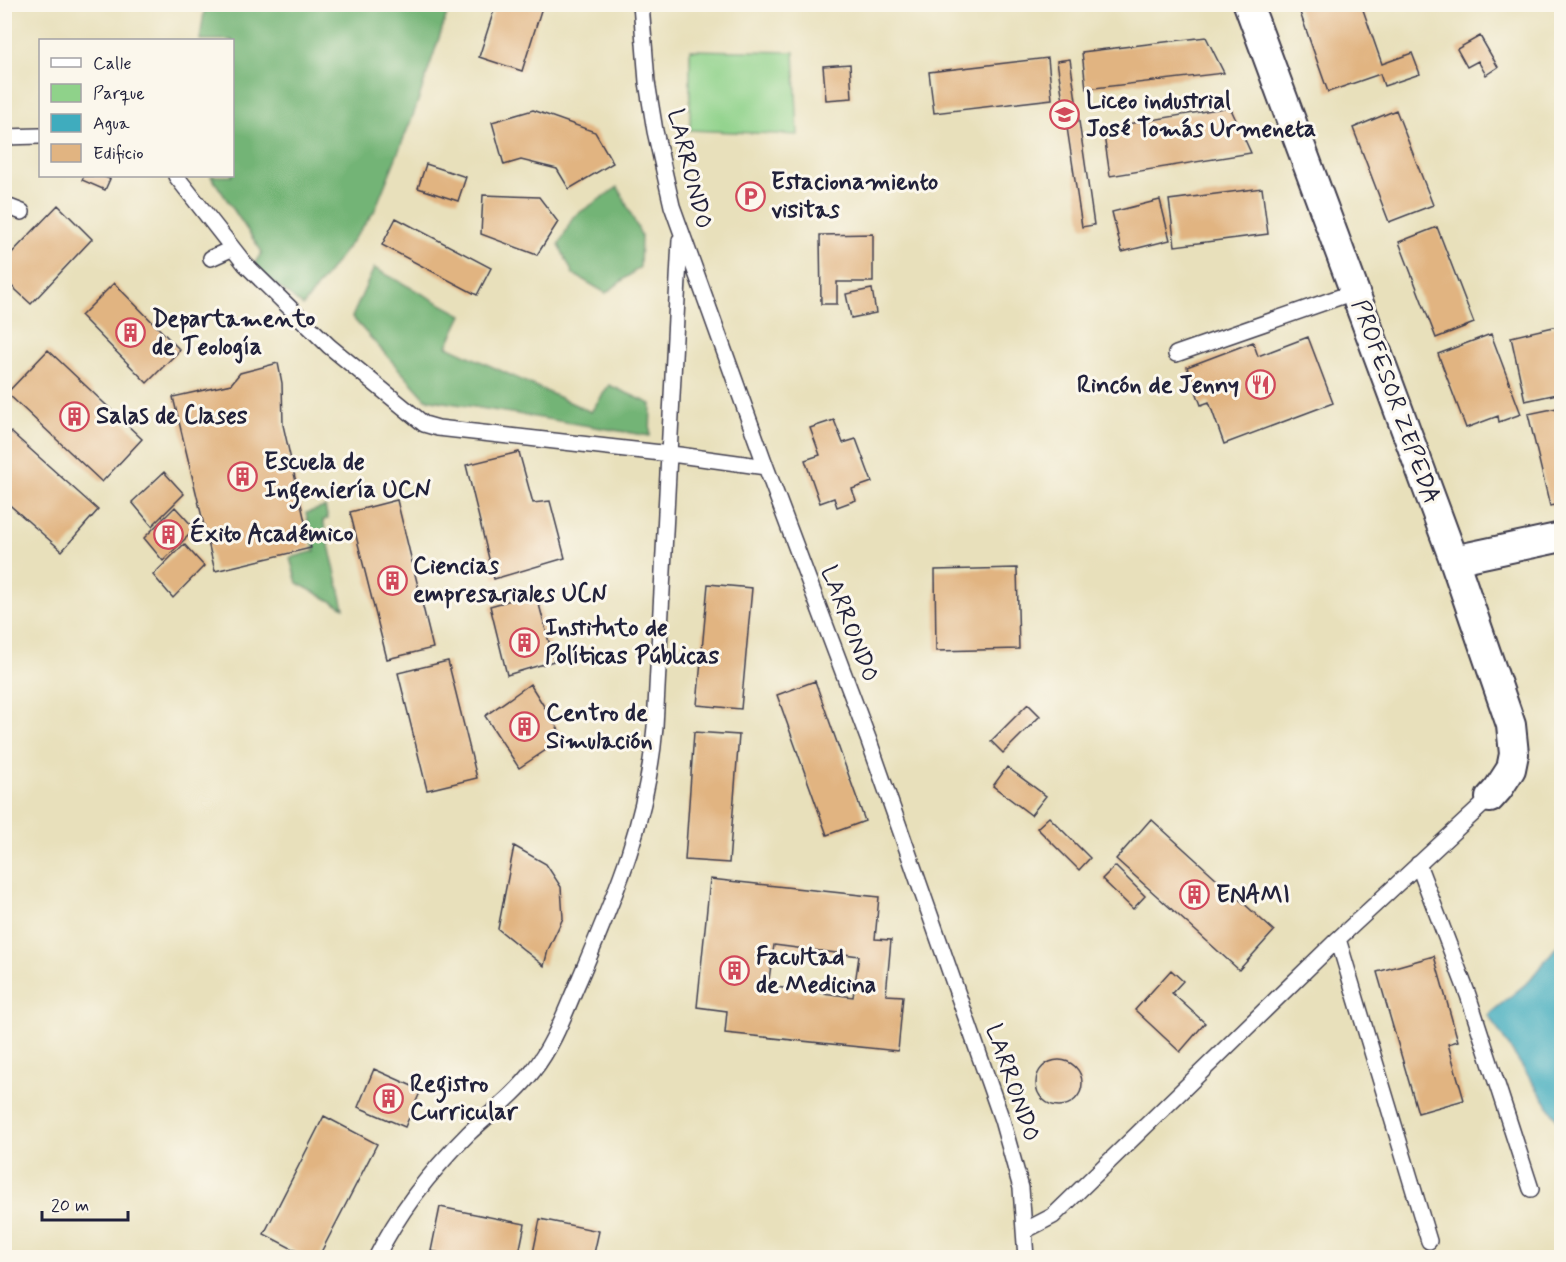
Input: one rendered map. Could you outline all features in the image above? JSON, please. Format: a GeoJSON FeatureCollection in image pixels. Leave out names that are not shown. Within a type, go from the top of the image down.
{"type":"FeatureCollection","features":[{"type":"Feature","properties":{"kind":"street","name":"PROFESOR ZEPEDA"},"geometry":{"type":"LineString","coordinates":[[1248,4],[1454,560],[1514,739],[1511,769],[1490,798]]}},
{"type":"Feature","properties":{"kind":"street"},"geometry":{"type":"LineString","coordinates":[[1454,560],[1562,537]]}},
{"type":"Feature","properties":{"kind":"lane","name":"LARRONDO"},"geometry":{"type":"LineString","coordinates":[[640,4],[647,82],[655,131],[681,232],[869,741],[1002,1120],[1022,1188],[1026,1257]]}},
{"type":"Feature","properties":{"kind":"lane"},"geometry":{"type":"LineString","coordinates":[[4,137],[39,136]]}},
{"type":"Feature","properties":{"kind":"lane"},"geometry":{"type":"LineString","coordinates":[[177,177],[231,249],[329,346],[424,424],[438,428],[669,453],[766,467]]}},
{"type":"Feature","properties":{"kind":"lane"},"geometry":{"type":"LineString","coordinates":[[4,205],[22,212]]}},
{"type":"Feature","properties":{"kind":"lane"},"geometry":{"type":"LineString","coordinates":[[376,1257],[388,1233],[416,1192],[468,1134],[516,1091],[546,1052],[629,860],[642,817],[652,757],[681,232]]}},
{"type":"Feature","properties":{"kind":"lane"},"geometry":{"type":"LineString","coordinates":[[211,258],[231,249]]}},
{"type":"Feature","properties":{"kind":"lane"},"geometry":{"type":"LineString","coordinates":[[1176,354],[1354,292]]}},
{"type":"Feature","properties":{"kind":"lane"},"geometry":{"type":"LineString","coordinates":[[1026,1230],[1053,1216],[1338,939],[1490,798]]}},
{"type":"Feature","properties":{"kind":"lane"},"geometry":{"type":"LineString","coordinates":[[1418,864],[1468,995],[1531,1189]]}},
{"type":"Feature","properties":{"kind":"lane"},"geometry":{"type":"LineString","coordinates":[[1338,939],[1429,1241]]}},
{"type":"Feature","properties":{"kind":"green space"},"geometry":{"type":"Polygon","coordinates":[[[205,5],[450,5],[414,113],[374,212],[303,306],[253,266],[262,252],[212,177],[234,177],[234,39],[200,39],[205,5]]]}},
{"type":"Feature","properties":{"kind":"green space"},"geometry":{"type":"Polygon","coordinates":[[[690,50],[794,52],[798,135],[690,130],[690,50]]]}},
{"type":"Feature","properties":{"kind":"green space"},"geometry":{"type":"Polygon","coordinates":[[[618,187],[641,235],[640,267],[606,293],[573,274],[559,245],[573,217],[618,187]]]}},
{"type":"Feature","properties":{"kind":"green space"},"geometry":{"type":"Polygon","coordinates":[[[374,268],[462,315],[447,346],[591,412],[609,385],[651,404],[650,436],[426,399],[352,317],[374,268]]]}},
{"type":"Feature","properties":{"kind":"green space"},"geometry":{"type":"Polygon","coordinates":[[[325,507],[328,519],[323,520],[344,608],[297,583],[290,558],[315,551],[306,513],[325,507]]]}},
{"type":"Feature","properties":{"kind":"water"},"geometry":{"type":"Polygon","coordinates":[[[1562,945],[1561,1125],[1488,1015],[1528,982],[1557,946],[1562,945]]]}},
{"type":"Feature","properties":{"kind":"building"},"geometry":{"type":"Polygon","coordinates":[[[496,4],[543,4],[522,71],[479,57],[496,4]]]}},
{"type":"Feature","properties":{"kind":"building"},"geometry":{"type":"Polygon","coordinates":[[[1297,4],[1361,4],[1382,64],[1412,53],[1420,74],[1384,86],[1380,74],[1328,92],[1297,4]]]}},
{"type":"Feature","properties":{"kind":"building"},"geometry":{"type":"Polygon","coordinates":[[[1480,36],[1498,67],[1486,75],[1478,61],[1467,67],[1457,49],[1480,36]]]}},
{"type":"Feature","properties":{"kind":"building"},"geometry":{"type":"Polygon","coordinates":[[[1206,37],[1224,73],[1086,89],[1082,52],[1206,37]]]}},
{"type":"Feature","properties":{"kind":"building"},"geometry":{"type":"Polygon","coordinates":[[[1048,58],[1052,99],[934,113],[929,72],[1048,58]]]}},
{"type":"Feature","properties":{"kind":"building"},"geometry":{"type":"Polygon","coordinates":[[[1070,59],[1094,225],[1082,227],[1057,61],[1070,59]]]}},
{"type":"Feature","properties":{"kind":"building"},"geometry":{"type":"Polygon","coordinates":[[[850,64],[852,98],[826,100],[823,66],[850,64]]]}},
{"type":"Feature","properties":{"kind":"building"},"geometry":{"type":"Polygon","coordinates":[[[1230,107],[1251,153],[1110,176],[1103,128],[1230,107]]]}},
{"type":"Feature","properties":{"kind":"building"},"geometry":{"type":"Polygon","coordinates":[[[533,110],[595,132],[613,163],[569,189],[557,169],[521,160],[504,165],[492,122],[533,110]]]}},
{"type":"Feature","properties":{"kind":"building"},"geometry":{"type":"Polygon","coordinates":[[[1396,110],[1433,205],[1389,222],[1353,128],[1396,110]]]}},
{"type":"Feature","properties":{"kind":"building"},"geometry":{"type":"Polygon","coordinates":[[[426,164],[466,177],[458,201],[418,188],[426,164]]]}},
{"type":"Feature","properties":{"kind":"building"},"geometry":{"type":"Polygon","coordinates":[[[84,177],[110,179],[105,190],[82,180],[84,177]]]}},
{"type":"Feature","properties":{"kind":"building"},"geometry":{"type":"Polygon","coordinates":[[[1262,188],[1268,234],[1175,246],[1169,200],[1262,188]]]}},
{"type":"Feature","properties":{"kind":"building"},"geometry":{"type":"Polygon","coordinates":[[[483,195],[539,197],[558,222],[537,255],[481,234],[483,195]]]}},
{"type":"Feature","properties":{"kind":"building"},"geometry":{"type":"Polygon","coordinates":[[[1160,200],[1170,240],[1122,252],[1112,212],[1160,200]]]}},
{"type":"Feature","properties":{"kind":"building"},"geometry":{"type":"Polygon","coordinates":[[[58,205],[92,239],[31,304],[4,279],[4,261],[58,205]]]}},
{"type":"Feature","properties":{"kind":"building"},"geometry":{"type":"Polygon","coordinates":[[[396,218],[491,268],[477,295],[382,245],[396,218]]]}},
{"type":"Feature","properties":{"kind":"building"},"geometry":{"type":"Polygon","coordinates":[[[1437,227],[1474,323],[1436,338],[1399,242],[1437,227]]]}},
{"type":"Feature","properties":{"kind":"building"},"geometry":{"type":"Polygon","coordinates":[[[873,234],[873,282],[837,282],[837,304],[821,304],[820,235],[873,234]]]}},
{"type":"Feature","properties":{"kind":"building","name":"Departamento de Teología"},"geometry":{"type":"Polygon","coordinates":[[[114,283],[180,350],[147,383],[81,316],[114,283]]]}},
{"type":"Feature","properties":{"kind":"building"},"geometry":{"type":"Polygon","coordinates":[[[872,289],[876,313],[851,318],[846,294],[872,289]]]}},
{"type":"Feature","properties":{"kind":"building"},"geometry":{"type":"Polygon","coordinates":[[[1562,325],[1562,393],[1525,401],[1511,337],[1562,325]]]}},
{"type":"Feature","properties":{"kind":"building"},"geometry":{"type":"Polygon","coordinates":[[[1491,334],[1521,414],[1499,422],[1498,416],[1466,428],[1438,354],[1491,334]]]}},
{"type":"Feature","properties":{"kind":"building","name":"Rincón de Jenny"},"geometry":{"type":"Polygon","coordinates":[[[1308,337],[1333,403],[1224,444],[1209,402],[1201,405],[1187,367],[1253,342],[1258,356],[1308,337]]]}},
{"type":"Feature","properties":{"kind":"building","name":"Salas de Clases"},"geometry":{"type":"Polygon","coordinates":[[[48,350],[142,439],[102,482],[7,393],[48,350]]]}},
{"type":"Feature","properties":{"kind":"building","name":"Escuela de Ingeniería UCN"},"geometry":{"type":"Polygon","coordinates":[[[278,363],[282,383],[283,425],[311,548],[215,571],[173,397],[231,384],[240,373],[278,363]]]}},
{"type":"Feature","properties":{"kind":"building"},"geometry":{"type":"Polygon","coordinates":[[[1562,407],[1562,504],[1550,506],[1528,414],[1562,407]]]}},
{"type":"Feature","properties":{"kind":"building"},"geometry":{"type":"Polygon","coordinates":[[[834,420],[843,443],[856,439],[872,482],[852,489],[856,500],[837,507],[834,498],[820,503],[805,460],[820,455],[810,428],[834,420]]]}},
{"type":"Feature","properties":{"kind":"building"},"geometry":{"type":"Polygon","coordinates":[[[11,432],[98,510],[62,551],[4,500],[4,439],[11,432]]]}},
{"type":"Feature","properties":{"kind":"building"},"geometry":{"type":"Polygon","coordinates":[[[519,452],[533,503],[550,501],[565,558],[494,579],[466,465],[519,452]]]}},
{"type":"Feature","properties":{"kind":"building","name":"Éxito Académico"},"geometry":{"type":"Polygon","coordinates":[[[164,472],[184,494],[152,526],[132,502],[164,472]]]}},
{"type":"Feature","properties":{"kind":"building","name":"Ciencias empresariales UCN"},"geometry":{"type":"Polygon","coordinates":[[[397,500],[433,648],[387,659],[350,512],[397,500]]]}},
{"type":"Feature","properties":{"kind":"building","name":"Éxito Académico"},"geometry":{"type":"Polygon","coordinates":[[[175,507],[195,529],[163,561],[144,538],[175,507]]]}},
{"type":"Feature","properties":{"kind":"building","name":"Éxito Académico"},"geometry":{"type":"Polygon","coordinates":[[[184,544],[204,566],[173,598],[153,575],[184,544]]]}},
{"type":"Feature","properties":{"kind":"building"},"geometry":{"type":"Polygon","coordinates":[[[1017,568],[1019,649],[936,651],[935,570],[1017,568]]]}},
{"type":"Feature","properties":{"kind":"building"},"geometry":{"type":"Polygon","coordinates":[[[708,584],[752,588],[741,709],[697,705],[708,584]]]}},
{"type":"Feature","properties":{"kind":"building","name":"Instituto de Políticas Públicas"},"geometry":{"type":"Polygon","coordinates":[[[536,593],[554,661],[507,675],[490,606],[536,593]]]}},
{"type":"Feature","properties":{"kind":"building"},"geometry":{"type":"Polygon","coordinates":[[[448,661],[477,778],[427,790],[398,673],[448,661]]]}},
{"type":"Feature","properties":{"kind":"building"},"geometry":{"type":"Polygon","coordinates":[[[815,681],[865,821],[827,835],[777,695],[815,681]]]}},
{"type":"Feature","properties":{"kind":"building","name":"Centro de Simulación"},"geometry":{"type":"Polygon","coordinates":[[[530,684],[564,738],[519,768],[485,716],[530,684]]]}},
{"type":"Feature","properties":{"kind":"building"},"geometry":{"type":"Polygon","coordinates":[[[1028,704],[1040,716],[1003,753],[991,741],[1028,704]]]}},
{"type":"Feature","properties":{"kind":"building"},"geometry":{"type":"Polygon","coordinates":[[[694,732],[739,735],[729,863],[685,860],[694,732]]]}},
{"type":"Feature","properties":{"kind":"building"},"geometry":{"type":"Polygon","coordinates":[[[1007,767],[1046,796],[1031,815],[993,786],[1007,767]]]}},
{"type":"Feature","properties":{"kind":"building"},"geometry":{"type":"Polygon","coordinates":[[[1049,817],[1090,858],[1079,870],[1037,828],[1049,817]]]}},
{"type":"Feature","properties":{"kind":"building","name":"ENAMI"},"geometry":{"type":"Polygon","coordinates":[[[1151,819],[1274,931],[1239,970],[1116,859],[1151,819]]]}},
{"type":"Feature","properties":{"kind":"building"},"geometry":{"type":"Polygon","coordinates":[[[514,846],[546,864],[561,887],[563,918],[548,950],[544,966],[498,929],[514,846]]]}},
{"type":"Feature","properties":{"kind":"building"},"geometry":{"type":"Polygon","coordinates":[[[1115,866],[1145,896],[1133,909],[1102,879],[1115,866]]]}},
{"type":"Feature","properties":{"kind":"building","name":"Facultad de Medicina"},"geometry":{"type":"Polygon","coordinates":[[[710,879],[879,897],[875,939],[891,940],[886,995],[903,996],[898,1051],[725,1033],[727,1011],[697,1007],[710,879]],[[774,945],[768,986],[853,997],[859,956],[774,945]]]}},
{"type":"Feature","properties":{"kind":"building"},"geometry":{"type":"Polygon","coordinates":[[[1434,956],[1458,1041],[1448,1044],[1464,1100],[1418,1113],[1377,972],[1434,956]]]}},
{"type":"Feature","properties":{"kind":"building"},"geometry":{"type":"Polygon","coordinates":[[[1171,970],[1183,981],[1172,993],[1205,1023],[1180,1052],[1135,1010],[1171,970]]]}},
{"type":"Feature","properties":{"kind":"building"},"geometry":{"type":"Polygon","coordinates":[[[1059,1060],[1068,1061],[1076,1066],[1081,1074],[1081,1092],[1076,1100],[1068,1105],[1059,1106],[1050,1105],[1042,1100],[1037,1092],[1036,1083],[1037,1074],[1042,1066],[1050,1061],[1059,1060]]]}},
{"type":"Feature","properties":{"kind":"building","name":"Registro Curricular"},"geometry":{"type":"Polygon","coordinates":[[[374,1069],[421,1090],[405,1127],[358,1107],[374,1069]]]}},
{"type":"Feature","properties":{"kind":"building"},"geometry":{"type":"Polygon","coordinates":[[[324,1116],[377,1144],[318,1258],[310,1258],[264,1234],[324,1116]]]}},
{"type":"Feature","properties":{"kind":"building"},"geometry":{"type":"Polygon","coordinates":[[[440,1207],[525,1224],[518,1258],[463,1258],[431,1251],[440,1207]]]}},
{"type":"Feature","properties":{"kind":"building"},"geometry":{"type":"Polygon","coordinates":[[[540,1219],[599,1231],[593,1258],[532,1258],[540,1219]]]}},
{"type":"Feature","properties":{"kind":"place","name":"Liceo industrial José Tomás Urmeneta"},"geometry":{"type":"Point","coordinates":[1065,115]}},
{"type":"Feature","properties":{"kind":"place","name":"Estacionamiento visitas"},"geometry":{"type":"Point","coordinates":[750,196]}},
{"type":"Feature","properties":{"kind":"place","name":"Departamento de Teología"},"geometry":{"type":"Point","coordinates":[131,333]}},
{"type":"Feature","properties":{"kind":"place","name":"Rincón de Jenny"},"geometry":{"type":"Point","coordinates":[1260,385]}},
{"type":"Feature","properties":{"kind":"place","name":"Salas de Clases"},"geometry":{"type":"Point","coordinates":[75,416]}},
{"type":"Feature","properties":{"kind":"place","name":"Escuela de Ingeniería UCN"},"geometry":{"type":"Point","coordinates":[243,476]}},
{"type":"Feature","properties":{"kind":"place","name":"Éxito Académico"},"geometry":{"type":"Point","coordinates":[169,534]}},
{"type":"Feature","properties":{"kind":"place","name":"Ciencias empresariales UCN"},"geometry":{"type":"Point","coordinates":[392,580]}},
{"type":"Feature","properties":{"kind":"place","name":"Instituto de Políticas Públicas"},"geometry":{"type":"Point","coordinates":[524,642]}},
{"type":"Feature","properties":{"kind":"place","name":"Centro de Simulación"},"geometry":{"type":"Point","coordinates":[525,727]}},
{"type":"Feature","properties":{"kind":"place","name":"ENAMI"},"geometry":{"type":"Point","coordinates":[1195,895]}},
{"type":"Feature","properties":{"kind":"place","name":"Facultad de Medicina"},"geometry":{"type":"Point","coordinates":[735,971]}},
{"type":"Feature","properties":{"kind":"place","name":"Registro Curricular"},"geometry":{"type":"Point","coordinates":[389,1098]}}]}
